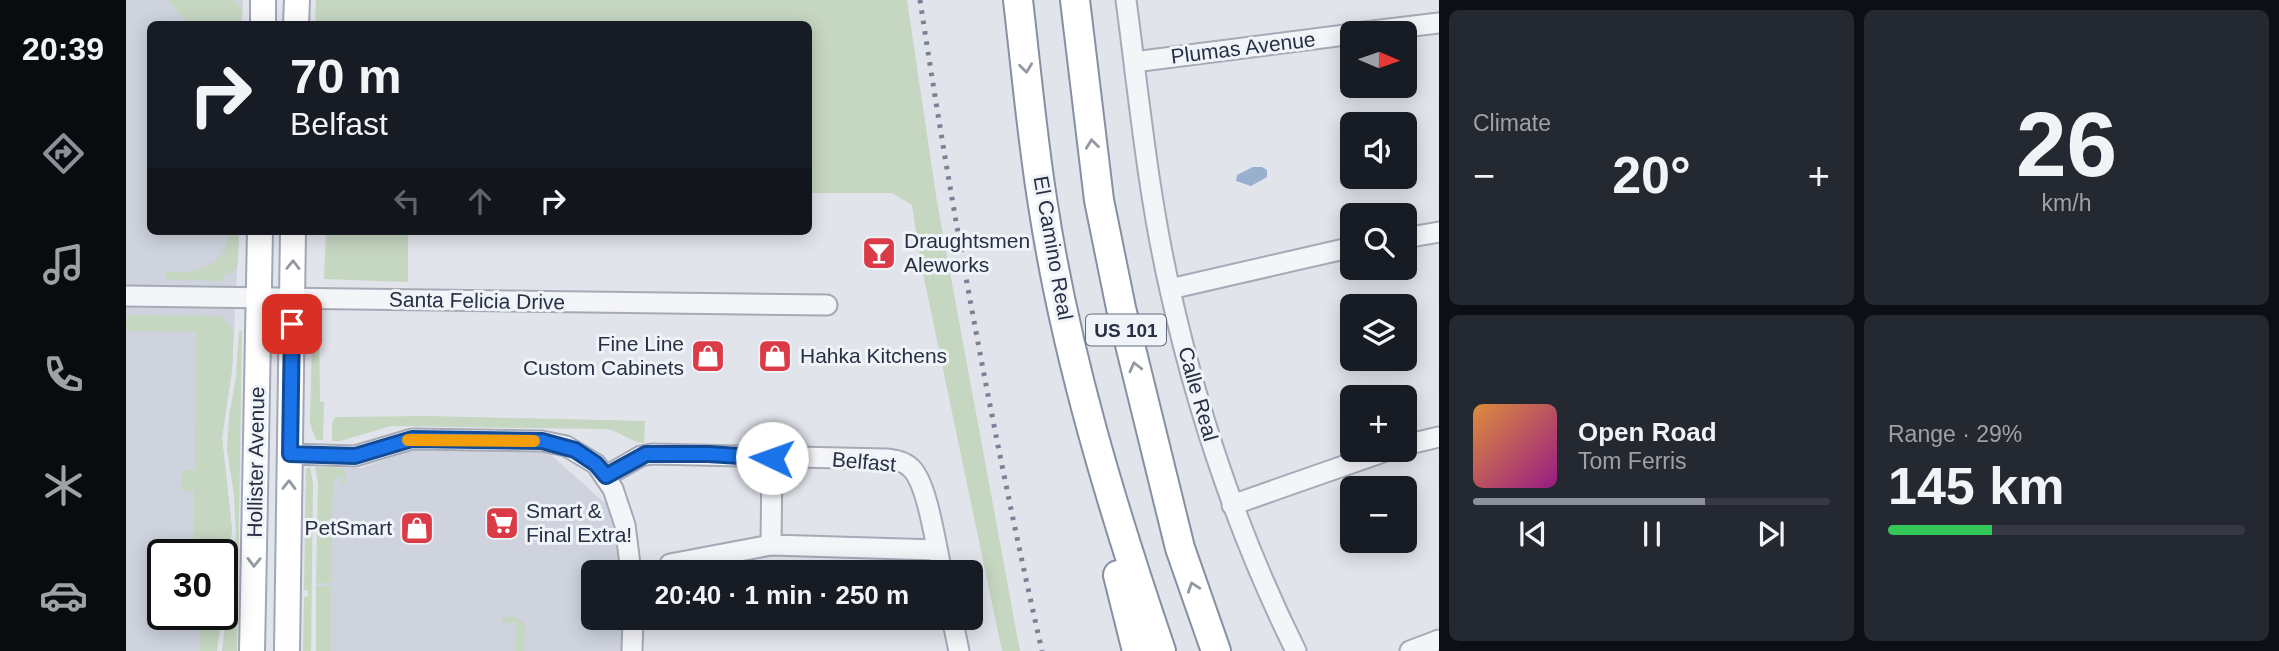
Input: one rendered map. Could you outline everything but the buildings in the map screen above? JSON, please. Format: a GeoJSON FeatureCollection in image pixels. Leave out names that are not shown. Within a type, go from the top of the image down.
{"type":"FeatureCollection","features":[{"type":"Feature","properties":{"kind":"highway","name":"El Camino Real"},"geometry":{"type":"LineString","coordinates":[[1018,0],[1043,206],[1066,323],[1130,561],[1161,651]]}},
{"type":"Feature","properties":{"kind":"highway","name":"US 101"},"geometry":{"type":"LineString","coordinates":[[1075,0],[1099,200],[1121,307],[1180,548],[1216,651]]}},
{"type":"Feature","properties":{"kind":"highway"},"geometry":{"type":"LineString","coordinates":[[1091,421],[1116,566],[1137,651]]}},
{"type":"Feature","properties":{"kind":"main road"},"geometry":{"type":"LineString","coordinates":[[263,0],[263,21]]}},
{"type":"Feature","properties":{"kind":"main road"},"geometry":{"type":"LineString","coordinates":[[296,21],[297,0]]}},
{"type":"Feature","properties":{"kind":"main road","name":"Hollister Avenue"},"geometry":{"type":"LineString","coordinates":[[252,651],[260,235]]}},
{"type":"Feature","properties":{"kind":"main road","name":"Hollister Avenue"},"geometry":{"type":"LineString","coordinates":[[287,651],[293,235]]}},
{"type":"Feature","properties":{"kind":"street","name":"Calle Real"},"geometry":{"type":"LineString","coordinates":[[1126,0],[1150,183],[1170,289],[1197,397],[1232,505],[1296,651]]}},
{"type":"Feature","properties":{"kind":"street","name":"Plumas Avenue"},"geometry":{"type":"LineString","coordinates":[[1418,25],[1439,23]]}},
{"type":"Feature","properties":{"kind":"street","name":"Plumas Avenue"},"geometry":{"type":"LineString","coordinates":[[1134,62],[1340,35]]}},
{"type":"Feature","properties":{"kind":"street"},"geometry":{"type":"LineString","coordinates":[[1417,235],[1439,232]]}},
{"type":"Feature","properties":{"kind":"street"},"geometry":{"type":"LineString","coordinates":[[1170,289],[1340,250]]}},
{"type":"Feature","properties":{"kind":"street","name":"Santa Felicia Drive"},"geometry":{"type":"LineString","coordinates":[[126,296],[827,305]]}},
{"type":"Feature","properties":{"kind":"street"},"geometry":{"type":"LineString","coordinates":[[1417,443],[1439,438]]}},
{"type":"Feature","properties":{"kind":"street"},"geometry":{"type":"LineString","coordinates":[[290,454],[355,456],[412,439],[542,441],[575,450],[596,464],[613,489],[622,514],[629,560]]}},
{"type":"Feature","properties":{"kind":"street","name":"Belfast"},"geometry":{"type":"LineString","coordinates":[[606,476],[646,454],[900,461],[911,468],[920,482],[937,550]]}},
{"type":"Feature","properties":{"kind":"street"},"geometry":{"type":"LineString","coordinates":[[771,545],[772,458]]}},
{"type":"Feature","properties":{"kind":"street"},"geometry":{"type":"LineString","coordinates":[[1232,505],[1355,462]]}},
{"type":"Feature","properties":{"kind":"street"},"geometry":{"type":"LineString","coordinates":[[691,560],[771,545],[937,550],[939,560]]}},
{"type":"Feature","properties":{"kind":"street"},"geometry":{"type":"LineString","coordinates":[[632,651],[633,630]]}},
{"type":"Feature","properties":{"kind":"street"},"geometry":{"type":"LineString","coordinates":[[955,630],[959,651]]}},
{"type":"Feature","properties":{"kind":"street"},"geometry":{"type":"LineString","coordinates":[[1410,651],[1439,640]]}},
{"type":"Feature","properties":{"kind":"shaded area"},"geometry":{"type":"Polygon","coordinates":[[[126,0],[243,0],[242,21],[147,21],[147,235],[239,235],[232,370],[222,438],[231,539],[147,539],[147,630],[220,630],[217,651],[126,651],[126,0]]]}},
{"type":"Feature","properties":{"kind":"shaded area"},"geometry":{"type":"Polygon","coordinates":[[[418,448],[542,450],[549,453],[608,506],[615,529],[619,560],[581,560],[581,630],[622,630],[621,651],[316,651],[318,482],[315,467],[361,468],[418,448]]]}},
{"type":"Feature","properties":{"kind":"green space"},"geometry":{"type":"Polygon","coordinates":[[[168,0],[232,0],[242,8],[242,21],[186,21],[168,0]]]}},
{"type":"Feature","properties":{"kind":"green space"},"geometry":{"type":"Polygon","coordinates":[[[316,0],[907,0],[937,202],[1020,651],[1002,651],[921,264],[912,205],[892,193],[812,193],[812,21],[315,21],[316,0]]]}},
{"type":"Feature","properties":{"kind":"green space"},"geometry":{"type":"Polygon","coordinates":[[[229,235],[239,235],[238,264],[232,274],[223,275],[223,281],[166,279],[167,272],[190,271],[209,265],[223,253],[229,235]]]}},
{"type":"Feature","properties":{"kind":"green space"},"geometry":{"type":"Polygon","coordinates":[[[326,235],[408,235],[408,282],[324,279],[326,235]]]}},
{"type":"Feature","properties":{"kind":"green space"},"geometry":{"type":"Polygon","coordinates":[[[126,315],[220,316],[234,331],[232,370],[222,438],[231,539],[193,539],[194,491],[183,491],[181,488],[182,471],[195,470],[196,332],[126,331],[126,315]]]}},
{"type":"Feature","properties":{"kind":"green space"},"geometry":{"type":"Polygon","coordinates":[[[319,324],[320,402],[324,402],[323,440],[316,440],[310,424],[312,338],[314,328],[319,324]]]}},
{"type":"Feature","properties":{"kind":"green space"},"geometry":{"type":"Polygon","coordinates":[[[239,331],[242,331],[238,587],[238,539],[236,539],[234,494],[227,450],[229,416],[236,377],[239,331]]]}},
{"type":"Feature","properties":{"kind":"green space"},"geometry":{"type":"Polygon","coordinates":[[[427,416],[645,421],[644,443],[607,429],[391,426],[332,441],[332,423],[335,417],[427,416]]]}},
{"type":"Feature","properties":{"kind":"green space"},"geometry":{"type":"Polygon","coordinates":[[[310,467],[313,484],[311,651],[303,651],[304,597],[308,596],[308,591],[304,590],[306,469],[310,467]]]}},
{"type":"Feature","properties":{"kind":"green space"},"geometry":{"type":"Polygon","coordinates":[[[315,467],[342,468],[346,472],[345,485],[342,485],[341,477],[333,478],[331,583],[316,583],[318,482],[315,467]]]}},
{"type":"Feature","properties":{"kind":"green space"},"geometry":{"type":"Polygon","coordinates":[[[316,586],[331,586],[331,651],[316,651],[316,586]]]}},
{"type":"Feature","properties":{"kind":"green space"},"geometry":{"type":"Polygon","coordinates":[[[503,617],[519,618],[525,625],[524,651],[516,651],[516,623],[502,623],[503,617]]]}},
{"type":"Feature","properties":{"kind":"green space"},"geometry":{"type":"Polygon","coordinates":[[[200,630],[220,630],[217,651],[200,651],[200,630]]]}},
{"type":"Feature","properties":{"kind":"green space"},"geometry":{"type":"Polygon","coordinates":[[[225,630],[237,630],[237,651],[222,651],[225,630]]]}},
{"type":"Feature","properties":{"kind":"water"},"geometry":{"type":"Polygon","coordinates":[[[1253,167],[1267,170],[1267,177],[1251,186],[1236,181],[1237,175],[1253,167]]]}},
{"type":"Feature","properties":{"kind":"railway"},"geometry":{"type":"LineString","coordinates":[[920,0],[975,327],[1042,651]]}},
{"type":"Feature","properties":{"kind":"slow traffic"},"geometry":{"type":"LineString","coordinates":[[408,440],[534,441]]}},
{"type":"Feature","properties":{"kind":"place","name":"Draughtsmen Aleworks"},"geometry":{"type":"Point","coordinates":[879,253]}},
{"type":"Feature","properties":{"kind":"place","name":"Fine Line Custom Cabinets"},"geometry":{"type":"Point","coordinates":[708,356]}},
{"type":"Feature","properties":{"kind":"place","name":"Hahka Kitchens"},"geometry":{"type":"Point","coordinates":[775,356]}},
{"type":"Feature","properties":{"kind":"place","name":"Smart & Final Extra!"},"geometry":{"type":"Point","coordinates":[502,523]}},
{"type":"Feature","properties":{"kind":"place","name":"PetSmart"},"geometry":{"type":"Point","coordinates":[417,528]}},
{"type":"Feature","properties":{"kind":"route"},"geometry":{"type":"LineString","coordinates":[[292,324],[290,454],[355,456],[412,439],[542,441],[566,446],[586,456],[606,476],[646,454],[772,458]]}}]}
